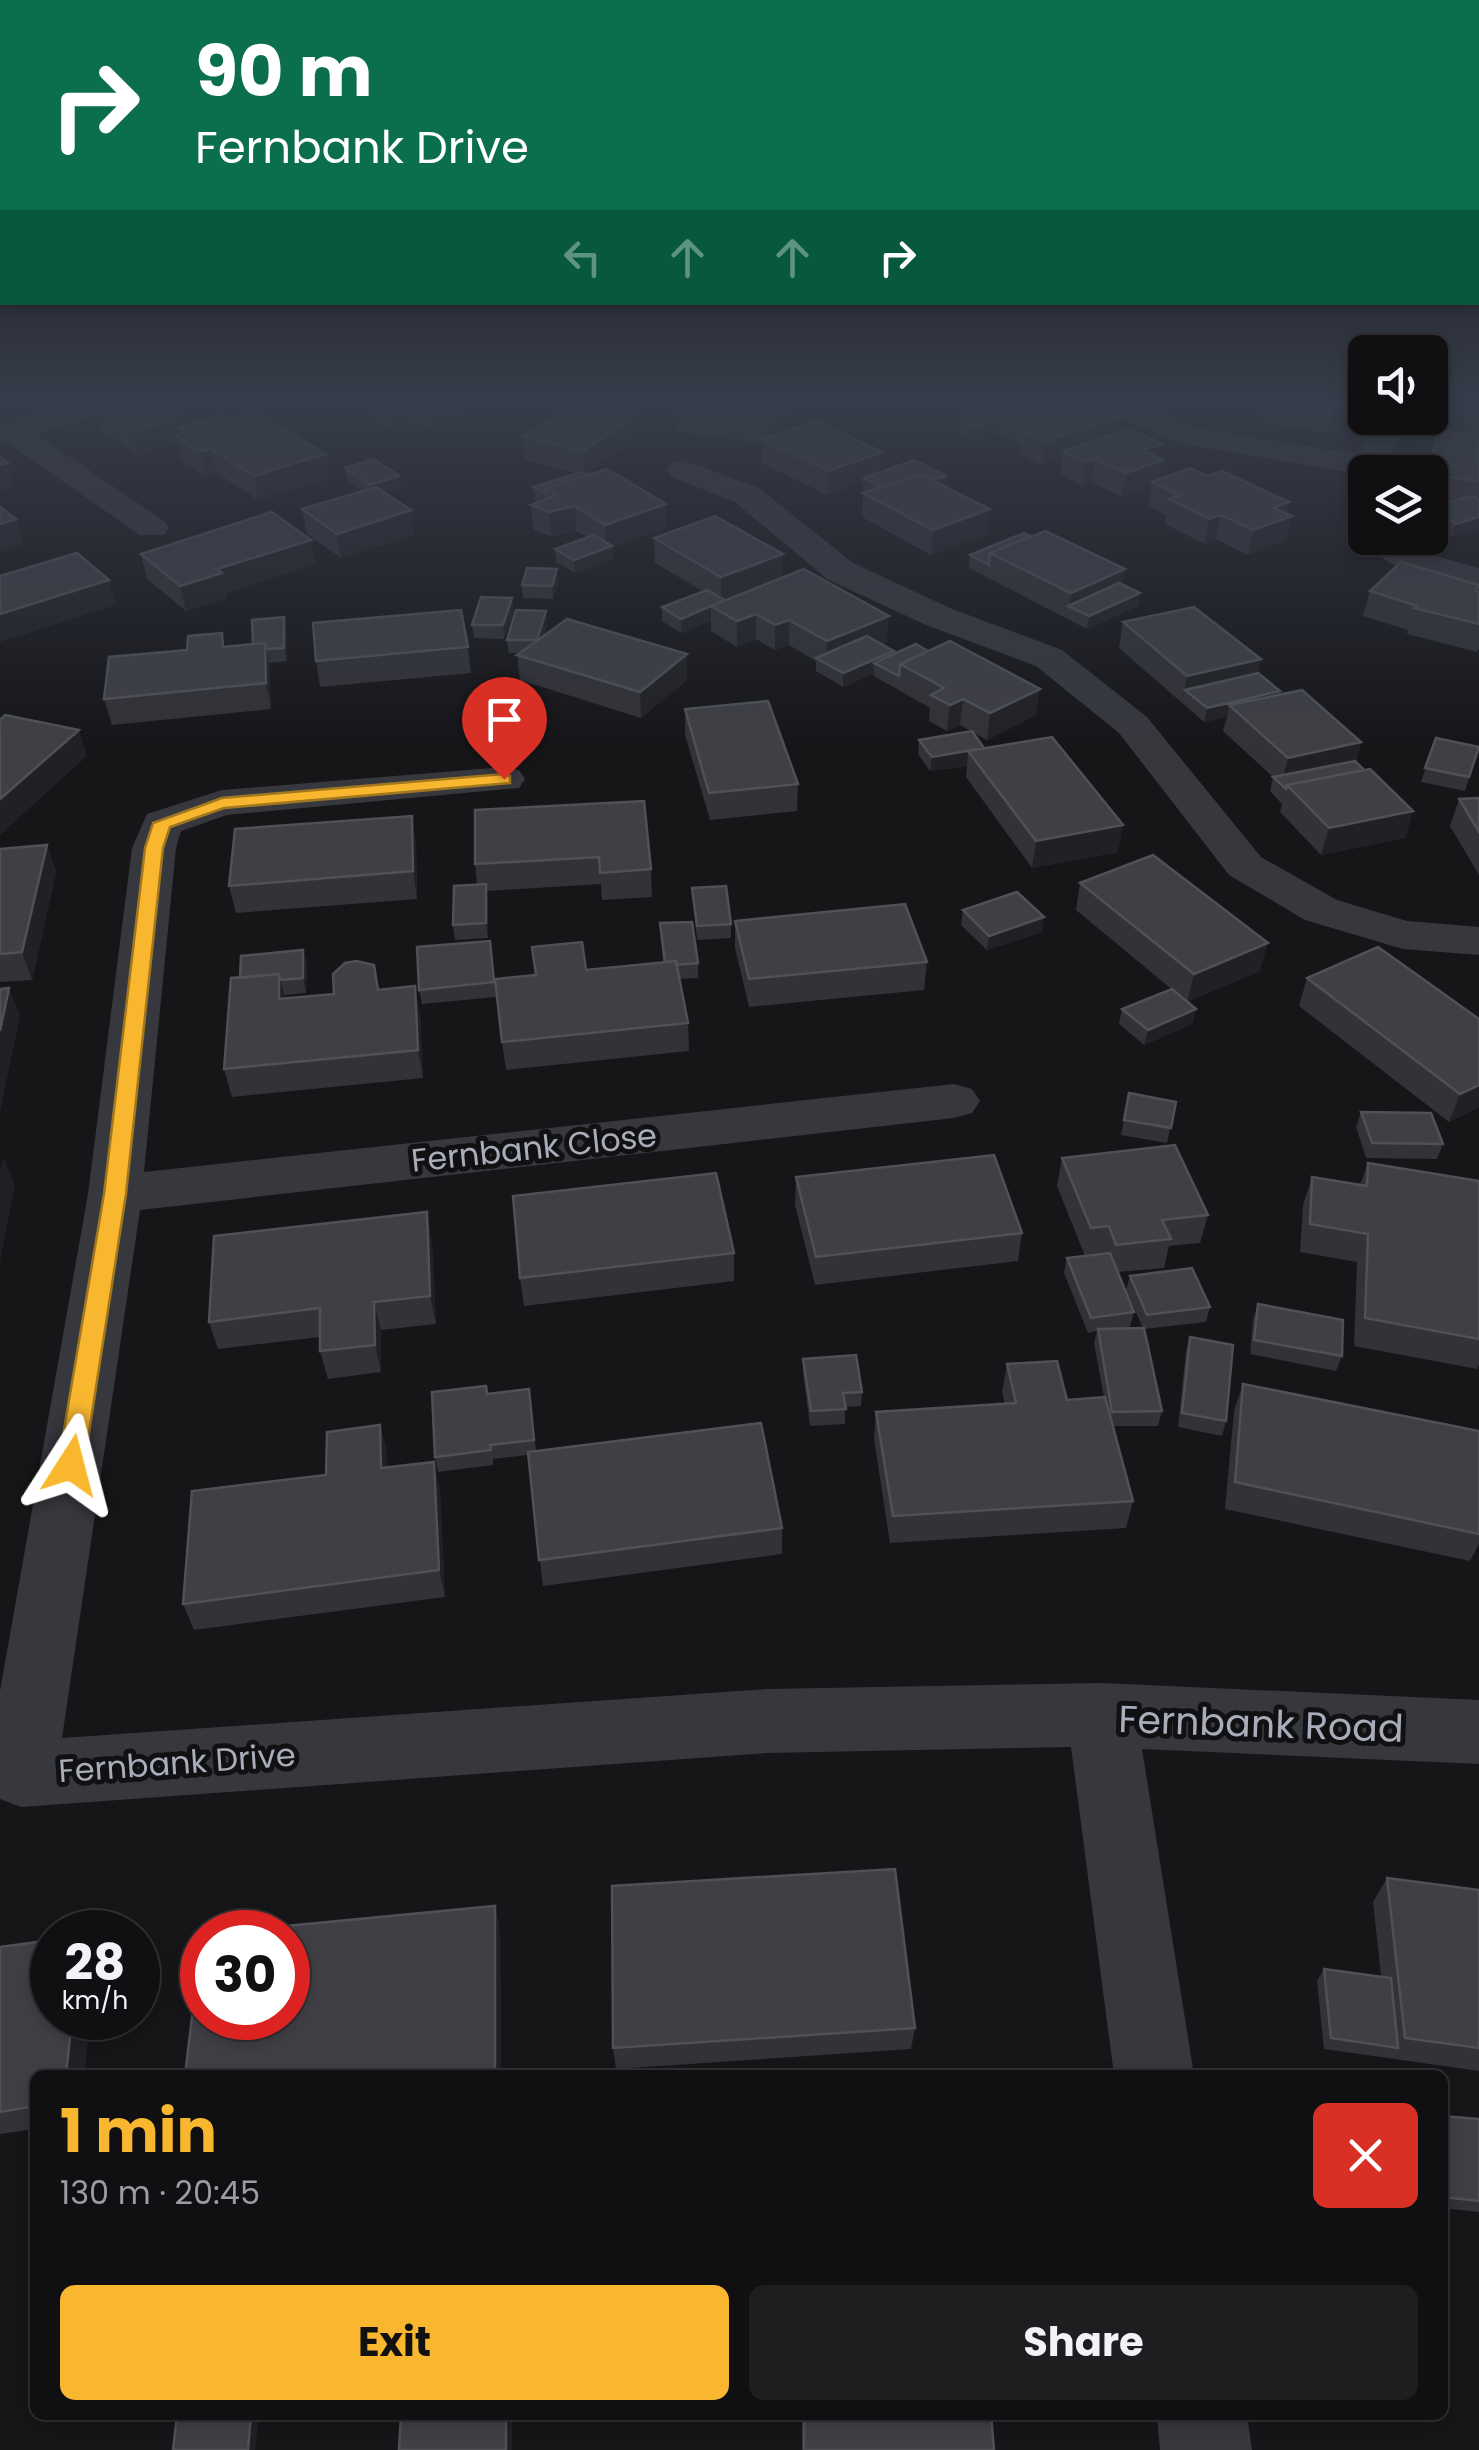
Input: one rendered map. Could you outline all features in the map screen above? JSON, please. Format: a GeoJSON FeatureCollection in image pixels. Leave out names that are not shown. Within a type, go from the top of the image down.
{"type":"FeatureCollection","features":[{"type":"Feature","properties":{"kind":"street"},"geometry":{"type":"LineString","coordinates":[[134,516],[152,528]]}},
{"type":"Feature","properties":{"kind":"street"},"geometry":{"type":"LineString","coordinates":[[773,516],[840,571],[940,617],[1048,658],[1133,726],[1245,866],[1321,910],[1403,935],[1479,940]]}},
{"type":"Feature","properties":{"kind":"street"},"geometry":{"type":"LineString","coordinates":[[1405,555],[1448,574],[1479,579]]}},
{"type":"Feature","properties":{"kind":"street","name":"Fernbank Drive"},"geometry":{"type":"LineString","coordinates":[[504,779],[222,803],[162,823],[154,848],[115,1194],[10,1776],[767,1721],[1102,1715]]}},
{"type":"Feature","properties":{"kind":"street","name":"Fernbank Close"},"geometry":{"type":"LineString","coordinates":[[115,1194],[954,1101]]}},
{"type":"Feature","properties":{"kind":"street","name":"Fernbank Road"},"geometry":{"type":"LineString","coordinates":[[1153,2070],[1102,1715],[1479,1732]]}},
{"type":"Feature","properties":{"kind":"street"},"geometry":{"type":"LineString","coordinates":[[1203,2420],[1206,2450]]}},
{"type":"Feature","properties":{"kind":"building"},"geometry":{"type":"Polygon","coordinates":[[[0,516],[16,519],[0,524],[0,516]]]}},
{"type":"Feature","properties":{"kind":"building"},"geometry":{"type":"Polygon","coordinates":[[[258,516],[278,516],[311,540],[217,569],[222,573],[180,586],[141,554],[258,516]]]}},
{"type":"Feature","properties":{"kind":"building"},"geometry":{"type":"Polygon","coordinates":[[[312,516],[391,516],[337,534],[312,516]]]}},
{"type":"Feature","properties":{"kind":"building"},"geometry":{"type":"Polygon","coordinates":[[[591,516],[630,516],[605,525],[591,516]]]}},
{"type":"Feature","properties":{"kind":"building"},"geometry":{"type":"Polygon","coordinates":[[[716,516],[783,554],[721,577],[654,538],[716,516]]]}},
{"type":"Feature","properties":{"kind":"building"},"geometry":{"type":"Polygon","coordinates":[[[907,516],[970,516],[933,530],[907,516]]]}},
{"type":"Feature","properties":{"kind":"building"},"geometry":{"type":"Polygon","coordinates":[[[1224,516],[1291,516],[1253,530],[1224,516]]]}},
{"type":"Feature","properties":{"kind":"building"},"geometry":{"type":"Polygon","coordinates":[[[1448,516],[1479,517],[1456,524],[1448,519],[1448,516]]]}},
{"type":"Feature","properties":{"kind":"building"},"geometry":{"type":"Polygon","coordinates":[[[1045,531],[1125,569],[1071,593],[990,553],[1045,531]]]}},
{"type":"Feature","properties":{"kind":"building"},"geometry":{"type":"Polygon","coordinates":[[[1024,533],[1031,536],[990,553],[989,565],[970,555],[1024,533]]]}},
{"type":"Feature","properties":{"kind":"building"},"geometry":{"type":"Polygon","coordinates":[[[594,535],[612,546],[574,560],[555,549],[594,535]]]}},
{"type":"Feature","properties":{"kind":"building"},"geometry":{"type":"Polygon","coordinates":[[[77,553],[109,580],[0,614],[0,576],[77,553]]]}},
{"type":"Feature","properties":{"kind":"building"},"geometry":{"type":"Polygon","coordinates":[[[1401,562],[1479,585],[1479,624],[1414,608],[1417,606],[1370,591],[1401,562]]]}},
{"type":"Feature","properties":{"kind":"building"},"geometry":{"type":"Polygon","coordinates":[[[527,568],[557,569],[552,586],[522,585],[527,568]]]}},
{"type":"Feature","properties":{"kind":"building"},"geometry":{"type":"Polygon","coordinates":[[[804,569],[889,616],[827,641],[789,620],[775,625],[756,614],[737,621],[711,606],[804,569]]]}},
{"type":"Feature","properties":{"kind":"building"},"geometry":{"type":"Polygon","coordinates":[[[1119,583],[1140,593],[1089,616],[1068,606],[1119,583]]]}},
{"type":"Feature","properties":{"kind":"building"},"geometry":{"type":"Polygon","coordinates":[[[707,590],[725,600],[681,619],[662,607],[707,590]]]}},
{"type":"Feature","properties":{"kind":"building"},"geometry":{"type":"Polygon","coordinates":[[[481,597],[512,598],[503,625],[472,625],[481,597]]]}},
{"type":"Feature","properties":{"kind":"building"},"geometry":{"type":"Polygon","coordinates":[[[1194,607],[1261,659],[1187,676],[1123,622],[1194,607]]]}},
{"type":"Feature","properties":{"kind":"building"},"geometry":{"type":"Polygon","coordinates":[[[461,610],[468,647],[316,661],[313,623],[461,610]]]}},
{"type":"Feature","properties":{"kind":"building"},"geometry":{"type":"Polygon","coordinates":[[[516,610],[546,611],[537,640],[507,640],[516,610]]]}},
{"type":"Feature","properties":{"kind":"building"},"geometry":{"type":"Polygon","coordinates":[[[284,617],[284,648],[266,649],[265,643],[253,644],[252,620],[284,617]]]}},
{"type":"Feature","properties":{"kind":"building"},"geometry":{"type":"Polygon","coordinates":[[[567,619],[687,654],[640,692],[517,655],[567,619]]]}},
{"type":"Feature","properties":{"kind":"building"},"geometry":{"type":"Polygon","coordinates":[[[222,633],[223,647],[265,643],[266,683],[104,699],[109,657],[187,650],[188,636],[222,633]]]}},
{"type":"Feature","properties":{"kind":"building"},"geometry":{"type":"Polygon","coordinates":[[[867,636],[894,651],[843,673],[816,658],[867,636]]]}},
{"type":"Feature","properties":{"kind":"building"},"geometry":{"type":"Polygon","coordinates":[[[950,641],[1040,689],[990,713],[963,699],[950,705],[931,695],[944,688],[900,664],[950,641]]]}},
{"type":"Feature","properties":{"kind":"building"},"geometry":{"type":"Polygon","coordinates":[[[916,644],[928,651],[900,664],[899,676],[874,663],[916,644]]]}},
{"type":"Feature","properties":{"kind":"building"},"geometry":{"type":"Polygon","coordinates":[[[1258,673],[1280,691],[1207,708],[1185,690],[1258,673]]]}},
{"type":"Feature","properties":{"kind":"building"},"geometry":{"type":"Polygon","coordinates":[[[1302,690],[1361,742],[1288,758],[1229,705],[1302,690]]]}},
{"type":"Feature","properties":{"kind":"building"},"geometry":{"type":"Polygon","coordinates":[[[768,701],[798,784],[709,793],[685,709],[768,701]]]}},
{"type":"Feature","properties":{"kind":"building"},"geometry":{"type":"Polygon","coordinates":[[[5,715],[79,730],[0,799],[0,720],[5,715]]]}},
{"type":"Feature","properties":{"kind":"building"},"geometry":{"type":"Polygon","coordinates":[[[972,731],[984,748],[932,757],[919,740],[972,731]]]}},
{"type":"Feature","properties":{"kind":"building"},"geometry":{"type":"Polygon","coordinates":[[[1052,737],[1123,825],[1036,841],[968,751],[1052,737]]]}},
{"type":"Feature","properties":{"kind":"building"},"geometry":{"type":"Polygon","coordinates":[[[1436,738],[1479,747],[1469,777],[1425,768],[1436,738]]]}},
{"type":"Feature","properties":{"kind":"building"},"geometry":{"type":"Polygon","coordinates":[[[1355,761],[1364,770],[1287,785],[1286,789],[1273,777],[1355,761]]]}},
{"type":"Feature","properties":{"kind":"building"},"geometry":{"type":"Polygon","coordinates":[[[1370,769],[1413,811],[1329,828],[1287,785],[1370,769]]]}},
{"type":"Feature","properties":{"kind":"building"},"geometry":{"type":"Polygon","coordinates":[[[1479,798],[1479,832],[1459,799],[1479,798]]]}},
{"type":"Feature","properties":{"kind":"building"},"geometry":{"type":"Polygon","coordinates":[[[644,801],[651,869],[600,873],[599,857],[475,864],[475,810],[644,801]]]}},
{"type":"Feature","properties":{"kind":"building"},"geometry":{"type":"Polygon","coordinates":[[[412,816],[413,871],[229,886],[235,829],[412,816]]]}},
{"type":"Feature","properties":{"kind":"building"},"geometry":{"type":"Polygon","coordinates":[[[47,845],[22,952],[0,954],[0,849],[47,845]]]}},
{"type":"Feature","properties":{"kind":"building"},"geometry":{"type":"Polygon","coordinates":[[[1153,855],[1268,943],[1194,974],[1080,883],[1153,855]]]}},
{"type":"Feature","properties":{"kind":"building"},"geometry":{"type":"Polygon","coordinates":[[[486,884],[486,923],[453,925],[454,886],[486,884]]]}},
{"type":"Feature","properties":{"kind":"building"},"geometry":{"type":"Polygon","coordinates":[[[726,886],[731,924],[697,926],[692,888],[726,886]]]}},
{"type":"Feature","properties":{"kind":"building"},"geometry":{"type":"Polygon","coordinates":[[[1017,892],[1044,917],[989,936],[963,910],[1017,892]]]}},
{"type":"Feature","properties":{"kind":"building"},"geometry":{"type":"Polygon","coordinates":[[[905,904],[927,962],[749,979],[735,921],[905,904]]]}},
{"type":"Feature","properties":{"kind":"building"},"geometry":{"type":"Polygon","coordinates":[[[692,922],[698,963],[665,962],[660,923],[692,922]]]}},
{"type":"Feature","properties":{"kind":"building"},"geometry":{"type":"Polygon","coordinates":[[[490,941],[494,982],[419,990],[417,947],[490,941]]]}},
{"type":"Feature","properties":{"kind":"building"},"geometry":{"type":"Polygon","coordinates":[[[582,942],[586,970],[676,961],[688,1023],[502,1042],[495,979],[536,975],[532,947],[582,942]]]}},
{"type":"Feature","properties":{"kind":"building"},"geometry":{"type":"Polygon","coordinates":[[[1378,947],[1479,1019],[1479,1085],[1460,1094],[1307,978],[1378,947]]]}},
{"type":"Feature","properties":{"kind":"building"},"geometry":{"type":"Polygon","coordinates":[[[303,950],[303,978],[280,980],[279,974],[240,978],[241,956],[303,950]]]}},
{"type":"Feature","properties":{"kind":"building"},"geometry":{"type":"Polygon","coordinates":[[[345,963],[374,965],[378,990],[415,986],[418,1050],[224,1069],[231,978],[279,974],[279,999],[334,994],[333,974],[345,963]]]}},
{"type":"Feature","properties":{"kind":"building"},"geometry":{"type":"Polygon","coordinates":[[[9,988],[0,1031],[0,989],[9,988]]]}},
{"type":"Feature","properties":{"kind":"building"},"geometry":{"type":"Polygon","coordinates":[[[1172,989],[1196,1009],[1148,1030],[1122,1009],[1172,989]]]}},
{"type":"Feature","properties":{"kind":"building"},"geometry":{"type":"Polygon","coordinates":[[[1129,1093],[1176,1102],[1171,1128],[1124,1120],[1129,1093]]]}},
{"type":"Feature","properties":{"kind":"building"},"geometry":{"type":"Polygon","coordinates":[[[1361,1112],[1431,1113],[1443,1144],[1372,1143],[1361,1112]]]}},
{"type":"Feature","properties":{"kind":"building"},"geometry":{"type":"Polygon","coordinates":[[[1175,1145],[1208,1215],[1162,1220],[1171,1239],[1116,1245],[1109,1226],[1091,1228],[1062,1158],[1175,1145]]]}},
{"type":"Feature","properties":{"kind":"building"},"geometry":{"type":"Polygon","coordinates":[[[994,1155],[1022,1233],[816,1257],[796,1177],[994,1155]]]}},
{"type":"Feature","properties":{"kind":"building"},"geometry":{"type":"Polygon","coordinates":[[[1368,1163],[1479,1181],[1479,1339],[1365,1318],[1368,1234],[1310,1224],[1312,1177],[1367,1186],[1368,1163]]]}},
{"type":"Feature","properties":{"kind":"building"},"geometry":{"type":"Polygon","coordinates":[[[716,1173],[734,1253],[520,1278],[513,1196],[716,1173]]]}},
{"type":"Feature","properties":{"kind":"building"},"geometry":{"type":"Polygon","coordinates":[[[427,1212],[430,1296],[374,1302],[375,1345],[320,1351],[320,1308],[209,1322],[214,1236],[427,1212]]]}},
{"type":"Feature","properties":{"kind":"building"},"geometry":{"type":"Polygon","coordinates":[[[1110,1253],[1134,1312],[1091,1318],[1067,1258],[1110,1253]]]}},
{"type":"Feature","properties":{"kind":"building"},"geometry":{"type":"Polygon","coordinates":[[[1192,1268],[1210,1307],[1147,1315],[1130,1276],[1192,1268]]]}},
{"type":"Feature","properties":{"kind":"building"},"geometry":{"type":"Polygon","coordinates":[[[1258,1304],[1343,1320],[1342,1356],[1254,1340],[1258,1304]]]}},
{"type":"Feature","properties":{"kind":"building"},"geometry":{"type":"Polygon","coordinates":[[[1144,1328],[1162,1411],[1112,1412],[1098,1329],[1144,1328]]]}},
{"type":"Feature","properties":{"kind":"building"},"geometry":{"type":"Polygon","coordinates":[[[1190,1337],[1233,1345],[1226,1421],[1182,1413],[1190,1337]]]}},
{"type":"Feature","properties":{"kind":"building"},"geometry":{"type":"Polygon","coordinates":[[[856,1355],[862,1392],[843,1393],[846,1409],[811,1411],[803,1359],[856,1355]]]}},
{"type":"Feature","properties":{"kind":"building"},"geometry":{"type":"Polygon","coordinates":[[[1057,1361],[1067,1400],[1105,1397],[1133,1501],[893,1516],[876,1412],[1016,1403],[1007,1364],[1057,1361]]]}},
{"type":"Feature","properties":{"kind":"building"},"geometry":{"type":"Polygon","coordinates":[[[1243,1384],[1479,1431],[1479,1534],[1235,1482],[1243,1384]]]}},
{"type":"Feature","properties":{"kind":"building"},"geometry":{"type":"Polygon","coordinates":[[[486,1386],[487,1394],[529,1389],[534,1440],[435,1457],[432,1392],[486,1386]]]}},
{"type":"Feature","properties":{"kind":"building"},"geometry":{"type":"Polygon","coordinates":[[[761,1423],[782,1528],[539,1560],[528,1452],[761,1423]]]}},
{"type":"Feature","properties":{"kind":"building"},"geometry":{"type":"Polygon","coordinates":[[[380,1425],[381,1468],[434,1462],[439,1570],[183,1604],[192,1491],[326,1475],[327,1432],[380,1425]]]}},
{"type":"Feature","properties":{"kind":"building"},"geometry":{"type":"Polygon","coordinates":[[[895,1869],[915,2028],[613,2048],[612,1886],[895,1869]]]}},
{"type":"Feature","properties":{"kind":"building"},"geometry":{"type":"Polygon","coordinates":[[[1387,1878],[1479,1890],[1479,2048],[1405,2038],[1387,1878]]]}},
{"type":"Feature","properties":{"kind":"building"},"geometry":{"type":"Polygon","coordinates":[[[495,1906],[495,2070],[186,2070],[189,2040],[310,2040],[310,1924],[495,1906]]]}},
{"type":"Feature","properties":{"kind":"building"},"geometry":{"type":"Polygon","coordinates":[[[30,1943],[30,2040],[70,2040],[67,2070],[30,2070],[30,2107],[0,2112],[0,1947],[30,1943]]]}},
{"type":"Feature","properties":{"kind":"building"},"geometry":{"type":"Polygon","coordinates":[[[1324,1969],[1391,1978],[1398,2048],[1331,2038],[1324,1969]]]}},
{"type":"Feature","properties":{"kind":"building"},"geometry":{"type":"Polygon","coordinates":[[[1448,2116],[1479,2119],[1479,2201],[1448,2198],[1448,2116]]]}},
{"type":"Feature","properties":{"kind":"building"},"geometry":{"type":"Polygon","coordinates":[[[176,2420],[251,2420],[248,2450],[173,2450],[176,2420]]]}},
{"type":"Feature","properties":{"kind":"building"},"geometry":{"type":"Polygon","coordinates":[[[401,2420],[506,2420],[506,2450],[399,2450],[401,2420]]]}},
{"type":"Feature","properties":{"kind":"building"},"geometry":{"type":"Polygon","coordinates":[[[804,2420],[991,2420],[994,2450],[804,2450],[804,2420]]]}},
{"type":"Feature","properties":{"kind":"route"},"geometry":{"type":"LineString","coordinates":[[71,1465],[115,1194],[154,848],[162,823],[222,803],[504,779]]}}]}
